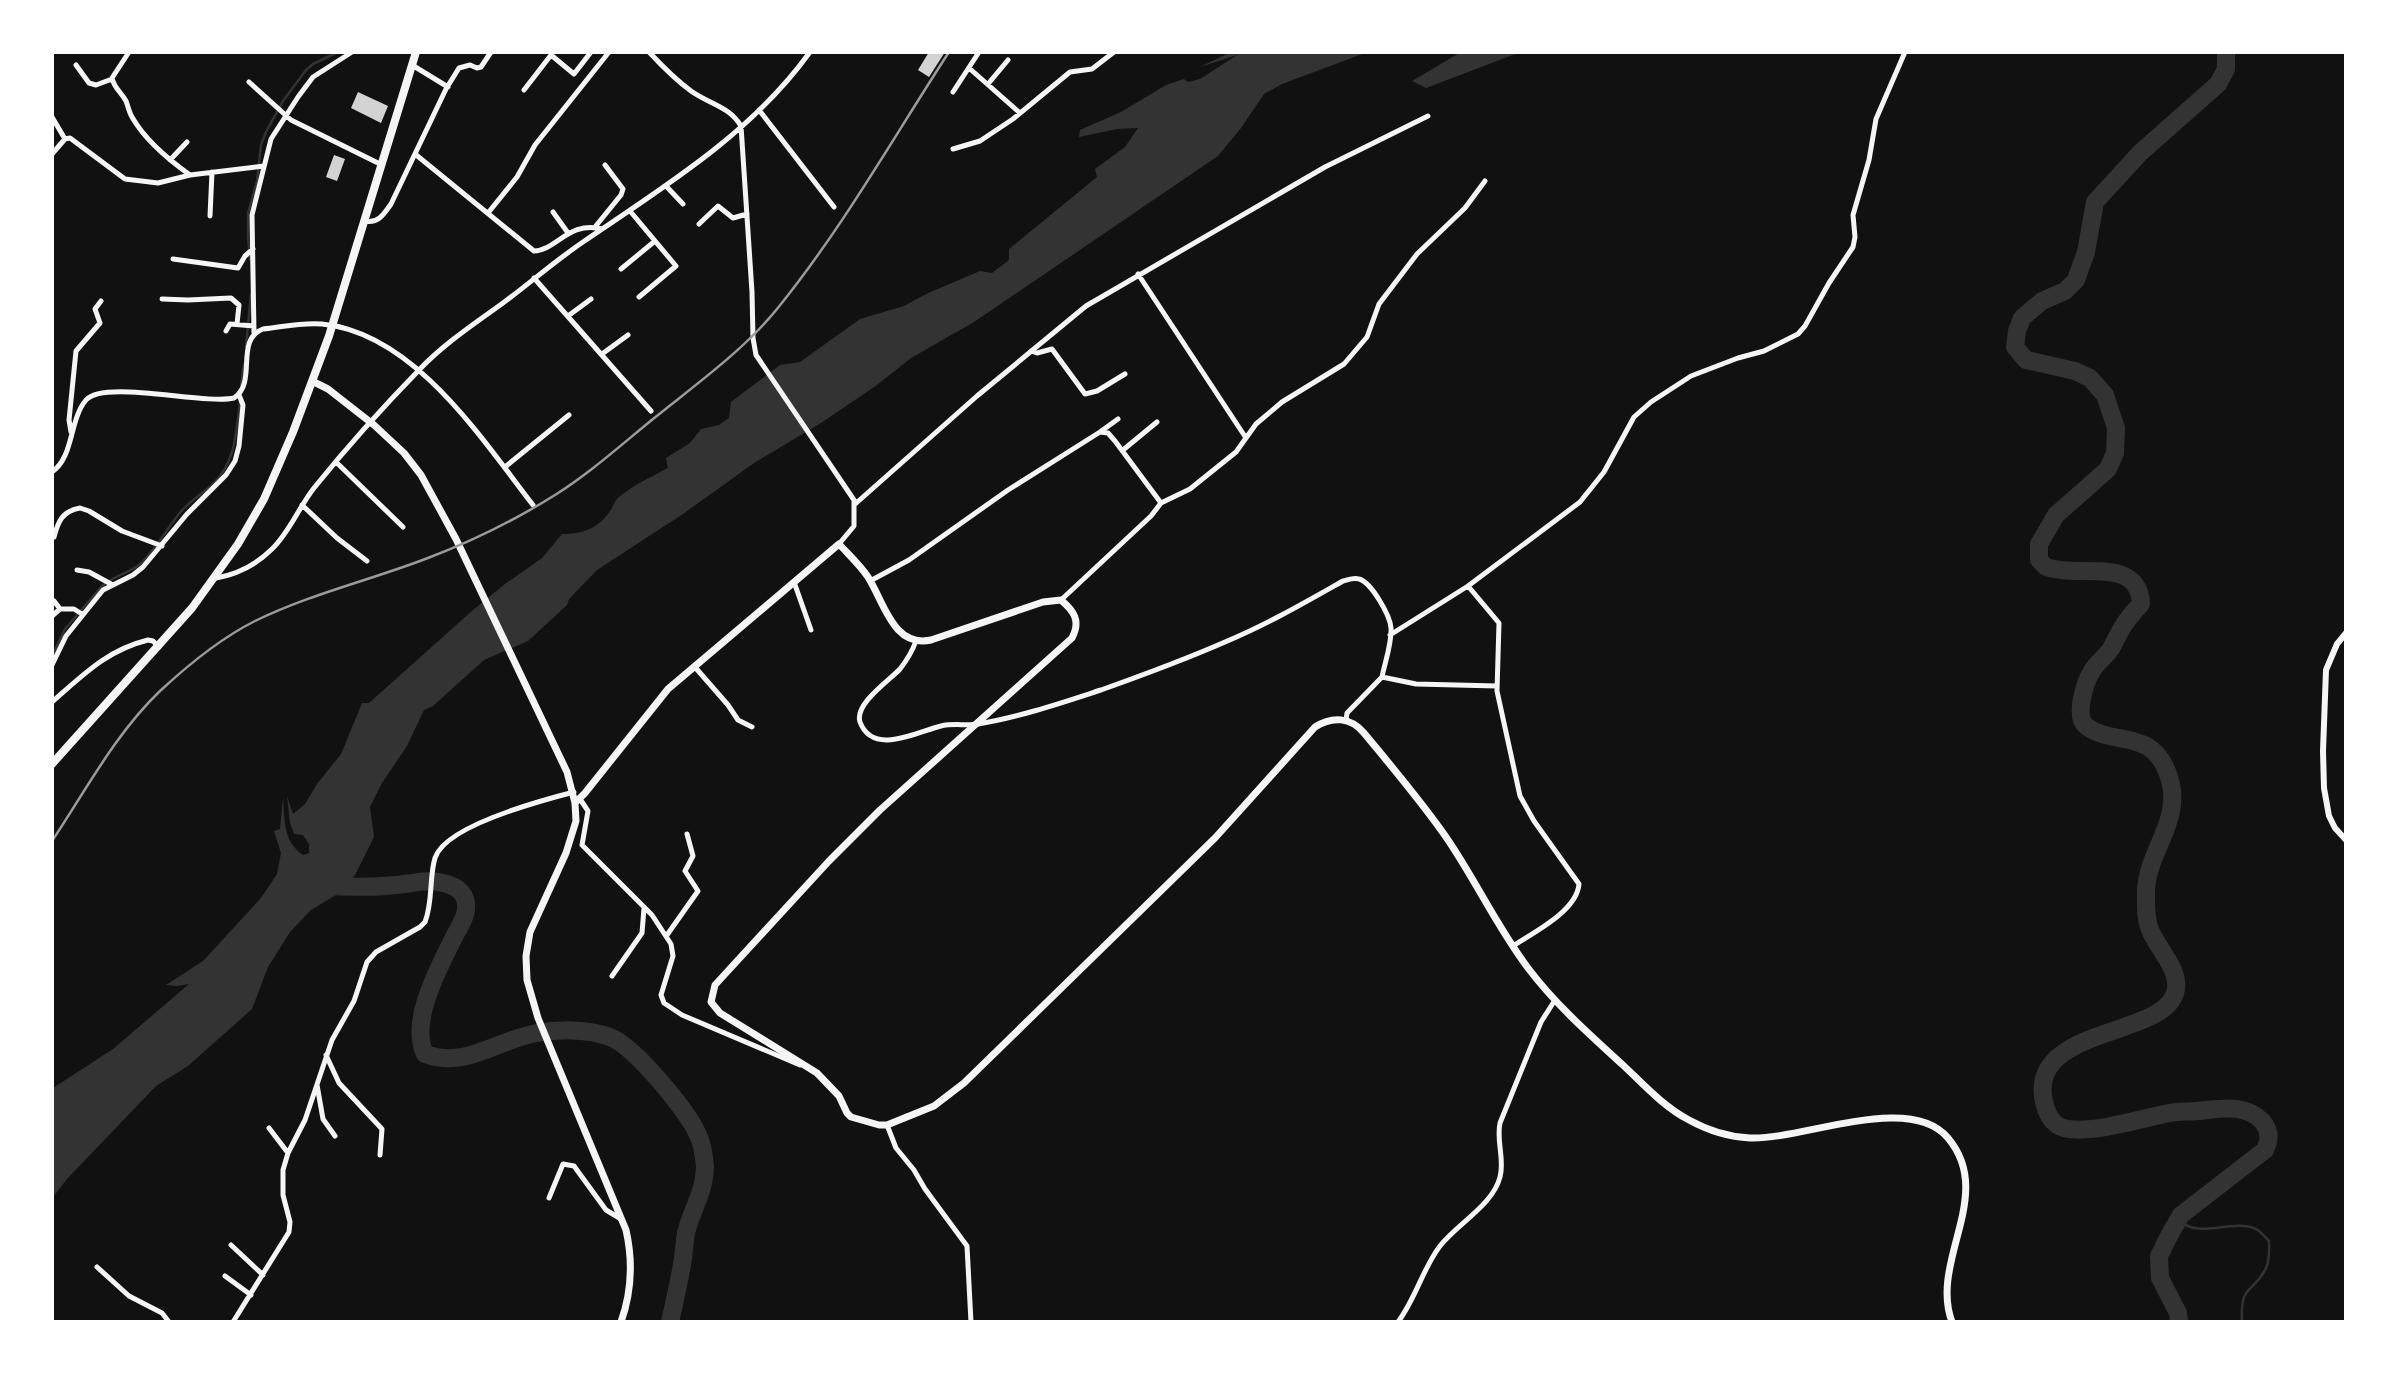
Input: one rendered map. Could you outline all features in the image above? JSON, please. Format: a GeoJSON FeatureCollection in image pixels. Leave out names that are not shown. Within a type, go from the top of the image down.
{"type":"FeatureCollection","features":[{"type":"Feature","properties":{"kind":"highway"},"geometry":{"type":"LineString","coordinates":[[52,764],[159,647],[216,578],[248,529],[269,489],[332,326],[416,52]]}},
{"type":"Feature","properties":{"kind":"main road"},"geometry":{"type":"LineString","coordinates":[[312,381],[328,389],[357,411],[404,453],[435,497],[567,772],[578,801],[570,843],[533,924],[527,944],[527,980],[535,1009],[624,1221],[631,1251],[631,1268],[628,1300],[621,1321]]}},
{"type":"Feature","properties":{"kind":"main road"},"geometry":{"type":"LineString","coordinates":[[578,801],[660,698],[839,544],[870,581],[896,627],[907,639],[931,640],[1043,602],[1061,600],[1077,617],[1072,638],[918,774],[749,946],[715,985],[711,1002],[720,1013],[811,1069],[839,1096],[851,1116],[887,1125],[930,1109],[951,1095],[1215,838],[1315,727],[1327,721],[1346,720],[1356,724],[1364,733],[1437,825],[1477,884],[1513,946],[1555,1000],[1659,1099],[1682,1116],[1709,1129],[1739,1137],[1762,1138],[1900,1117],[1922,1120],[1936,1126],[1946,1135],[1958,1152],[1967,1184],[1948,1277],[1947,1303],[1952,1321]]}},
{"type":"Feature","properties":{"kind":"street"},"geometry":{"type":"LineString","coordinates":[[76,65],[89,83],[96,85],[112,79],[129,52]]}},
{"type":"Feature","properties":{"kind":"street"},"geometry":{"type":"LineString","coordinates":[[52,665],[63,641],[82,614],[111,584],[136,573],[187,514],[221,481],[235,461],[243,405],[240,395],[245,380],[249,341],[254,330],[253,215],[271,139],[313,77],[352,52]]}},
{"type":"Feature","properties":{"kind":"street"},"geometry":{"type":"LineString","coordinates":[[365,221],[378,219],[388,208],[447,87],[459,68],[470,65],[481,67],[491,52]]}},
{"type":"Feature","properties":{"kind":"street"},"geometry":{"type":"LineString","coordinates":[[524,90],[551,55],[574,74],[591,52]]}},
{"type":"Feature","properties":{"kind":"street"},"geometry":{"type":"LineString","coordinates":[[488,213],[517,177],[535,145],[609,52]]}},
{"type":"Feature","properties":{"kind":"street"},"geometry":{"type":"LineString","coordinates":[[649,52],[693,93],[723,107],[735,116],[741,126],[756,355],[849,491],[854,505],[855,526],[839,544]]}},
{"type":"Feature","properties":{"kind":"street"},"geometry":{"type":"LineString","coordinates":[[216,578],[236,573],[260,559],[276,545],[302,505],[336,462],[418,370],[448,343],[534,278],[693,167],[783,87],[810,52]]}},
{"type":"Feature","properties":{"kind":"street"},"geometry":{"type":"LineString","coordinates":[[953,92],[979,52]]}},
{"type":"Feature","properties":{"kind":"street"},"geometry":{"type":"LineString","coordinates":[[953,149],[980,141],[1020,113],[1070,72],[1092,69],[1114,52]]}},
{"type":"Feature","properties":{"kind":"street"},"geometry":{"type":"LineString","coordinates":[[1390,635],[1468,586],[1580,502],[1604,472],[1634,417],[1651,402],[1691,376],[1764,351],[1802,331],[1855,242],[1853,215],[1869,160],[1876,120],[1905,52]]}},
{"type":"Feature","properties":{"kind":"street"},"geometry":{"type":"LineString","coordinates":[[988,84],[1008,60]]}},
{"type":"Feature","properties":{"kind":"street"},"geometry":{"type":"LineString","coordinates":[[412,65],[447,87]]}},
{"type":"Feature","properties":{"kind":"street"},"geometry":{"type":"LineString","coordinates":[[969,68],[1020,113]]}},
{"type":"Feature","properties":{"kind":"street"},"geometry":{"type":"LineString","coordinates":[[112,79],[126,101],[134,121],[170,160],[190,175]]}},
{"type":"Feature","properties":{"kind":"street"},"geometry":{"type":"LineString","coordinates":[[249,82],[295,122],[382,165]]}},
{"type":"Feature","properties":{"kind":"street"},"geometry":{"type":"LineString","coordinates":[[759,110],[834,207]]}},
{"type":"Feature","properties":{"kind":"street"},"geometry":{"type":"LineString","coordinates":[[854,505],[967,405],[1086,306],[1325,167],[1428,116]]}},
{"type":"Feature","properties":{"kind":"street"},"geometry":{"type":"LineString","coordinates":[[52,117],[65,139]]}},
{"type":"Feature","properties":{"kind":"street"},"geometry":{"type":"LineString","coordinates":[[52,154],[65,139],[70,138],[125,179],[158,183],[190,175],[264,166]]}},
{"type":"Feature","properties":{"kind":"street"},"geometry":{"type":"LineString","coordinates":[[170,160],[187,142]]}},
{"type":"Feature","properties":{"kind":"street"},"geometry":{"type":"LineString","coordinates":[[415,154],[535,251],[545,248],[568,233],[595,227],[603,229]]}},
{"type":"Feature","properties":{"kind":"street"},"geometry":{"type":"LineString","coordinates":[[595,227],[623,189],[606,165]]}},
{"type":"Feature","properties":{"kind":"street"},"geometry":{"type":"LineString","coordinates":[[210,216],[212,172]]}},
{"type":"Feature","properties":{"kind":"street"},"geometry":{"type":"LineString","coordinates":[[1061,600],[1142,525],[1161,503],[1190,489],[1236,452],[1256,424],[1282,402],[1344,364],[1367,337],[1379,304],[1417,254],[1465,208],[1485,181]]}},
{"type":"Feature","properties":{"kind":"street"},"geometry":{"type":"LineString","coordinates":[[666,186],[683,204]]}},
{"type":"Feature","properties":{"kind":"street"},"geometry":{"type":"LineString","coordinates":[[699,224],[718,206],[733,218],[747,214]]}},
{"type":"Feature","properties":{"kind":"street"},"geometry":{"type":"LineString","coordinates":[[630,211],[676,266],[639,297]]}},
{"type":"Feature","properties":{"kind":"street"},"geometry":{"type":"LineString","coordinates":[[553,212],[568,233]]}},
{"type":"Feature","properties":{"kind":"street"},"geometry":{"type":"LineString","coordinates":[[621,269],[655,241]]}},
{"type":"Feature","properties":{"kind":"street"},"geometry":{"type":"LineString","coordinates":[[173,260],[238,268],[253,249]]}},
{"type":"Feature","properties":{"kind":"street"},"geometry":{"type":"LineString","coordinates":[[1139,274],[1246,438]]}},
{"type":"Feature","properties":{"kind":"street"},"geometry":{"type":"LineString","coordinates":[[534,278],[651,411]]}},
{"type":"Feature","properties":{"kind":"street"},"geometry":{"type":"LineString","coordinates":[[162,299],[231,298],[239,305],[237,324]]}},
{"type":"Feature","properties":{"kind":"street"},"geometry":{"type":"LineString","coordinates":[[568,316],[591,299]]}},
{"type":"Feature","properties":{"kind":"street"},"geometry":{"type":"LineString","coordinates":[[71,436],[69,420],[76,351],[100,323],[95,309],[101,301]]}},
{"type":"Feature","properties":{"kind":"street"},"geometry":{"type":"LineString","coordinates":[[226,331],[230,324],[254,330],[313,324],[332,326],[384,344],[418,370],[444,395],[505,467],[533,505]]}},
{"type":"Feature","properties":{"kind":"street"},"geometry":{"type":"LineString","coordinates":[[602,354],[628,335]]}},
{"type":"Feature","properties":{"kind":"street"},"geometry":{"type":"LineString","coordinates":[[1031,351],[1037,353],[1052,349],[1085,394],[1097,391],[1125,374]]}},
{"type":"Feature","properties":{"kind":"street"},"geometry":{"type":"LineString","coordinates":[[52,472],[62,463],[85,402],[97,394],[116,391],[226,400],[240,395]]}},
{"type":"Feature","properties":{"kind":"street"},"geometry":{"type":"LineString","coordinates":[[505,467],[569,415]]}},
{"type":"Feature","properties":{"kind":"street"},"geometry":{"type":"LineString","coordinates":[[870,581],[909,560],[1008,490],[1118,419]]}},
{"type":"Feature","properties":{"kind":"street"},"geometry":{"type":"LineString","coordinates":[[1123,450],[1157,422]]}},
{"type":"Feature","properties":{"kind":"street"},"geometry":{"type":"LineString","coordinates":[[1100,432],[1108,433],[1123,450],[1161,503]]}},
{"type":"Feature","properties":{"kind":"street"},"geometry":{"type":"LineString","coordinates":[[336,462],[403,527]]}},
{"type":"Feature","properties":{"kind":"street"},"geometry":{"type":"LineString","coordinates":[[302,505],[337,538],[367,561]]}},
{"type":"Feature","properties":{"kind":"street"},"geometry":{"type":"LineString","coordinates":[[54,537],[64,514],[79,508],[122,531],[162,546]]}},
{"type":"Feature","properties":{"kind":"street"},"geometry":{"type":"LineString","coordinates":[[77,570],[89,572],[111,584]]}},
{"type":"Feature","properties":{"kind":"street"},"geometry":{"type":"LineString","coordinates":[[916,641],[902,666],[867,701],[859,718],[863,727],[876,737],[893,740],[943,726],[977,724],[1058,704],[1155,671],[1227,642],[1343,581],[1361,579],[1375,593],[1386,611],[1391,628],[1382,677],[1347,713],[1346,720]]}},
{"type":"Feature","properties":{"kind":"street"},"geometry":{"type":"LineString","coordinates":[[794,582],[811,630]]}},
{"type":"Feature","properties":{"kind":"street"},"geometry":{"type":"LineString","coordinates":[[1468,586],[1499,623],[1497,686],[1520,796],[1534,821],[1579,884],[1576,897],[1567,907],[1513,946]]}},
{"type":"Feature","properties":{"kind":"street"},"geometry":{"type":"LineString","coordinates":[[54,601],[60,609]]}},
{"type":"Feature","properties":{"kind":"street"},"geometry":{"type":"LineString","coordinates":[[52,617],[60,609],[74,609],[82,614]]}},
{"type":"Feature","properties":{"kind":"street"},"geometry":{"type":"LineString","coordinates":[[2346,633],[2337,644],[2326,670],[2323,751],[2324,788],[2329,816],[2335,828],[2346,839]]}},
{"type":"Feature","properties":{"kind":"street"},"geometry":{"type":"LineString","coordinates":[[52,702],[109,655],[148,640],[159,647]]}},
{"type":"Feature","properties":{"kind":"street"},"geometry":{"type":"LineString","coordinates":[[694,666],[738,720],[752,727]]}},
{"type":"Feature","properties":{"kind":"street"},"geometry":{"type":"LineString","coordinates":[[1382,677],[1416,684],[1497,686]]}},
{"type":"Feature","properties":{"kind":"street"},"geometry":{"type":"LineString","coordinates":[[233,1321],[264,1275],[290,1227],[282,1179],[288,1153],[305,1120],[335,1032],[354,1001],[366,962],[376,952],[423,925],[427,918],[435,857],[440,849],[465,830],[503,814],[574,792]]}},
{"type":"Feature","properties":{"kind":"street"},"geometry":{"type":"LineString","coordinates":[[578,801],[588,811],[582,845],[667,935],[673,956],[661,995],[668,1007],[811,1069]]}},
{"type":"Feature","properties":{"kind":"street"},"geometry":{"type":"LineString","coordinates":[[667,935],[698,891],[685,871],[693,856],[687,834]]}},
{"type":"Feature","properties":{"kind":"street"},"geometry":{"type":"LineString","coordinates":[[612,976],[642,933],[644,908]]}},
{"type":"Feature","properties":{"kind":"street"},"geometry":{"type":"LineString","coordinates":[[1398,1321],[1438,1248],[1472,1215],[1500,1180],[1500,1124],[1541,1022],[1555,1000]]}},
{"type":"Feature","properties":{"kind":"street"},"geometry":{"type":"LineString","coordinates":[[326,1055],[339,1083],[382,1129],[380,1155]]}},
{"type":"Feature","properties":{"kind":"street"},"geometry":{"type":"LineString","coordinates":[[317,1082],[323,1119],[335,1136]]}},
{"type":"Feature","properties":{"kind":"street"},"geometry":{"type":"LineString","coordinates":[[887,1125],[896,1148],[967,1246],[971,1321]]}},
{"type":"Feature","properties":{"kind":"street"},"geometry":{"type":"LineString","coordinates":[[269,1128],[288,1153]]}},
{"type":"Feature","properties":{"kind":"street"},"geometry":{"type":"LineString","coordinates":[[549,1198],[563,1164],[568,1164],[574,1166],[606,1210],[624,1221]]}},
{"type":"Feature","properties":{"kind":"street"},"geometry":{"type":"LineString","coordinates":[[231,1245],[264,1275]]}},
{"type":"Feature","properties":{"kind":"street"},"geometry":{"type":"LineString","coordinates":[[97,1267],[129,1296],[162,1313],[169,1321]]}},
{"type":"Feature","properties":{"kind":"street"},"geometry":{"type":"LineString","coordinates":[[225,1276],[251,1295]]}},
{"type":"Feature","properties":{"kind":"shaded area"},"geometry":{"type":"Polygon","coordinates":[[[1461,52],[1518,53],[1426,88],[1412,81],[1461,52]]]}},
{"type":"Feature","properties":{"kind":"shaded area"},"geometry":{"type":"Polygon","coordinates":[[[1229,53],[1365,53],[1282,84],[1264,94],[1218,156],[974,322],[911,358],[821,423],[754,463],[683,514],[597,570],[569,599],[567,605],[528,641],[484,660],[433,706],[424,710],[407,746],[382,783],[370,807],[374,837],[355,875],[336,895],[311,910],[290,932],[268,967],[252,1009],[188,1066],[156,1086],[53,1197],[53,1088],[113,1049],[189,984],[166,985],[203,961],[261,898],[277,874],[281,853],[274,831],[280,829],[283,798],[288,837],[296,850],[303,855],[309,853],[309,844],[303,835],[294,834],[287,796],[293,814],[305,804],[341,754],[362,703],[369,703],[473,610],[542,558],[562,534],[576,533],[595,526],[624,493],[668,468],[666,458],[690,443],[701,429],[719,425],[729,418],[731,402],[780,365],[800,362],[860,319],[904,306],[980,271],[992,273],[1009,260],[1009,249],[1097,177],[1095,169],[1125,147],[1138,128],[1117,129],[1079,137],[1080,130],[1121,112],[1166,85],[1184,79],[1188,82],[1200,79],[1237,55],[1200,67],[1229,53]]]}},
{"type":"Feature","properties":{"kind":"building"},"geometry":{"type":"Polygon","coordinates":[[[929,52],[945,52],[929,77],[918,70],[929,52]]]}},
{"type":"Feature","properties":{"kind":"building"},"geometry":{"type":"Polygon","coordinates":[[[358,92],[388,106],[381,123],[351,108],[358,92]]]}},
{"type":"Feature","properties":{"kind":"building"},"geometry":{"type":"Polygon","coordinates":[[[334,155],[345,159],[337,181],[326,177],[334,155]]]}},
{"type":"Feature","properties":{"kind":"waterway"},"geometry":{"type":"LineString","coordinates":[[250,260],[248,213],[266,132],[283,101],[306,70],[338,52]]}},
{"type":"Feature","properties":{"kind":"waterway"},"geometry":{"type":"LineString","coordinates":[[2179,1322],[2178,1313],[2160,1278],[2159,1256],[2181,1215],[2265,1150],[2268,1131],[2255,1115],[2231,1108],[2176,1112],[2082,1130],[2057,1125],[2046,1109],[2045,1077],[2056,1058],[2076,1045],[2150,1017],[2168,1005],[2176,989],[2172,967],[2149,927],[2146,907],[2148,876],[2169,820],[2172,790],[2161,759],[2152,750],[2131,740],[2097,732],[2086,726],[2081,715],[2082,699],[2089,676],[2141,604],[2138,590],[2132,581],[2123,575],[2053,569],[2039,560],[2039,544],[2056,515],[2108,469],[2115,453],[2116,428],[2105,395],[2090,378],[2075,371],[2026,360],[2015,347],[2022,318],[2042,301],[2065,291],[2076,280],[2086,252],[2095,202],[2140,153],[2218,84],[2226,69],[2226,52]]}},
{"type":"Feature","properties":{"kind":"waterway"},"geometry":{"type":"LineString","coordinates":[[246,347],[251,294]]}},
{"type":"Feature","properties":{"kind":"waterway"},"geometry":{"type":"LineString","coordinates":[[241,385],[244,364]]}},
{"type":"Feature","properties":{"kind":"waterway"},"geometry":{"type":"LineString","coordinates":[[52,656],[65,629],[102,586],[139,565],[182,510],[211,486],[226,468],[236,436],[240,402]]}},
{"type":"Feature","properties":{"kind":"waterway"},"geometry":{"type":"LineString","coordinates":[[321,885],[366,887],[429,881],[447,884],[461,892],[465,899],[465,916],[434,979],[423,1011],[421,1041],[425,1054],[454,1058],[468,1056],[537,1033],[564,1030],[593,1032],[620,1043],[646,1066],[672,1096],[698,1135],[705,1166],[701,1192],[686,1233],[670,1322]]}},
{"type":"Feature","properties":{"kind":"waterway"},"geometry":{"type":"LineString","coordinates":[[2179,1220],[2187,1226],[2206,1229],[2247,1226],[2258,1230],[2269,1241],[2267,1265],[2245,1294],[2242,1322]]}},
{"type":"Feature","properties":{"kind":"railway"},"geometry":{"type":"LineString","coordinates":[[52,841],[102,763],[144,707],[217,644],[276,611],[445,551],[525,513],[593,468],[734,353],[764,324],[801,279],[949,52]]}}]}
